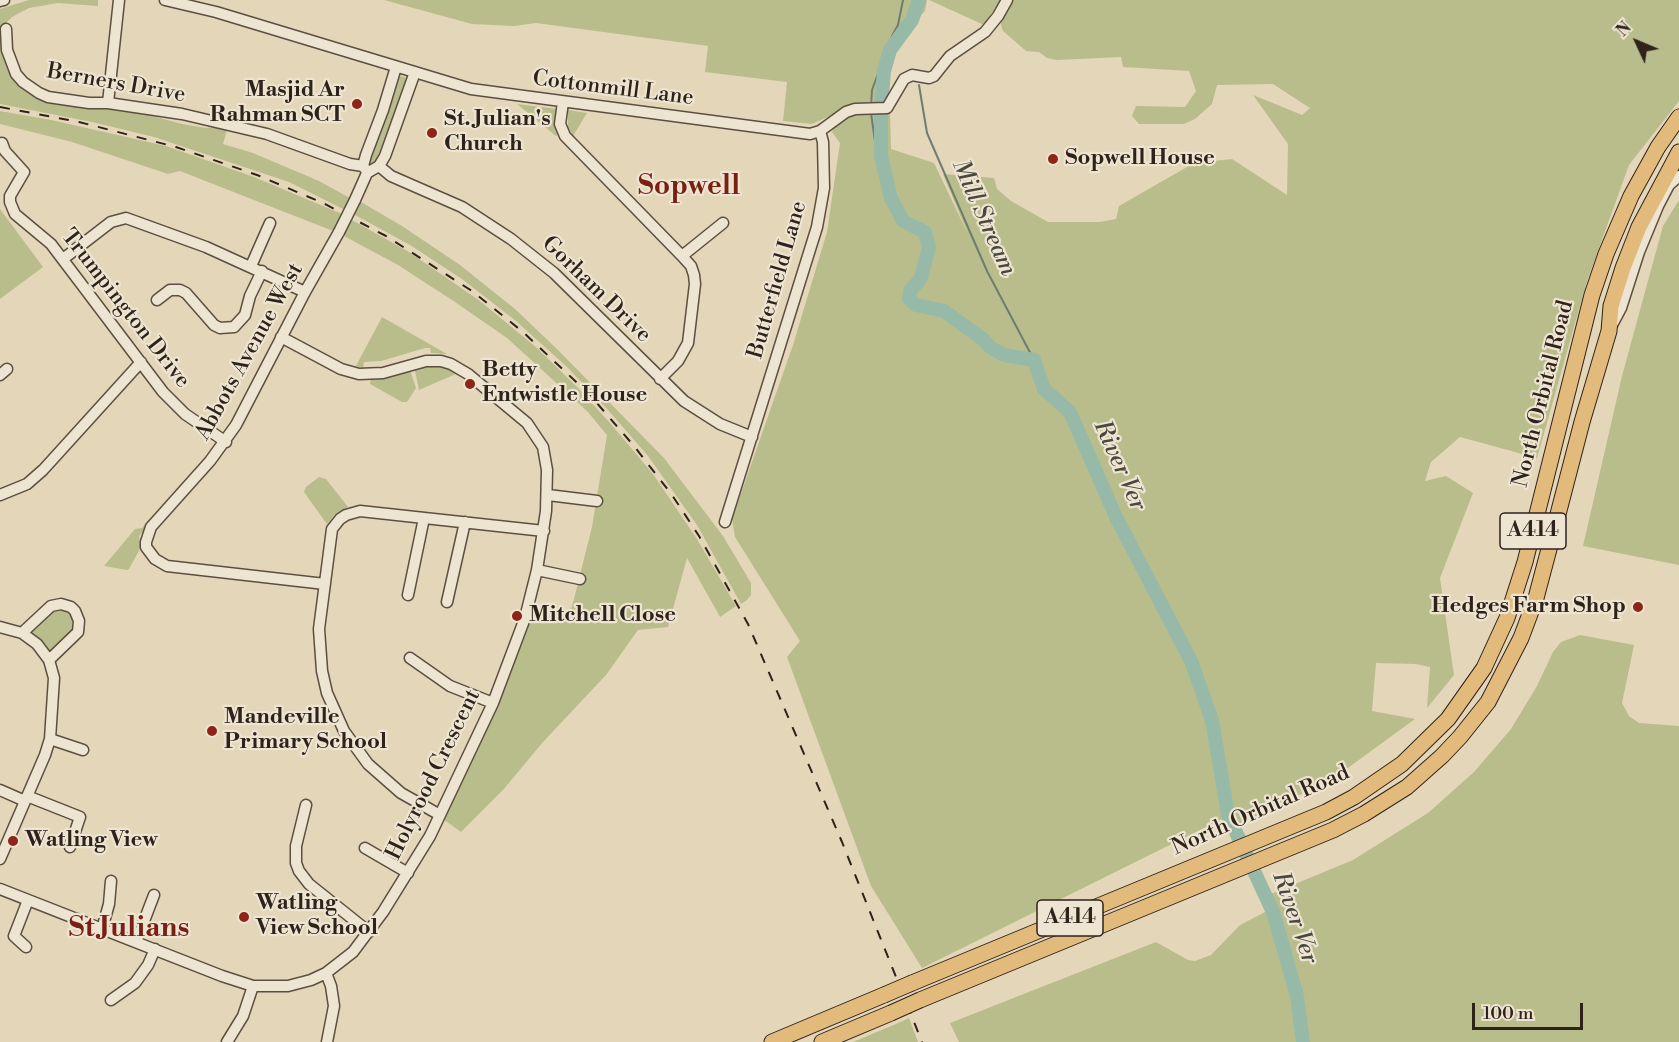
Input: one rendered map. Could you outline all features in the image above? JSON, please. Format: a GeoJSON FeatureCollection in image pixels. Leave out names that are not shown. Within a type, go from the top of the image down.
{"type":"FeatureCollection","features":[{"type":"Feature","properties":{"kind":"highway","name":"North Orbital Road"},"geometry":{"type":"LineString","coordinates":[[772,1042],[1326,812],[1354,797],[1402,764],[1448,719],[1484,668],[1517,590],[1592,295],[1606,254],[1631,196],[1658,147],[1679,117]]}},
{"type":"Feature","properties":{"kind":"highway","name":"North Orbital Road"},"geometry":{"type":"LineString","coordinates":[[822,1042],[1333,830],[1407,787],[1442,756],[1488,702],[1521,638],[1536,598],[1609,331],[1611,306],[1623,268],[1639,227],[1679,152]]}},
{"type":"Feature","properties":{"kind":"street"},"geometry":{"type":"LineString","coordinates":[[108,103],[119,0]]}},
{"type":"Feature","properties":{"kind":"street","name":"Cottonmill Lane"},"geometry":{"type":"LineString","coordinates":[[165,0],[216,12],[471,89],[810,134],[820,131]]}},
{"type":"Feature","properties":{"kind":"street"},"geometry":{"type":"LineString","coordinates":[[820,131],[846,112],[890,106],[901,82],[908,76],[929,78],[934,76],[950,56],[985,32],[1007,0]]}},
{"type":"Feature","properties":{"kind":"street","name":"Berners Drive"},"geometry":{"type":"LineString","coordinates":[[6,29],[7,50],[16,74],[30,88],[48,97],[182,114],[267,134],[365,169]]}},
{"type":"Feature","properties":{"kind":"street","name":"Abbots Avenue West"},"geometry":{"type":"LineString","coordinates":[[325,584],[167,566],[154,559],[146,547],[147,536],[151,527],[226,442],[304,292],[339,231],[355,200],[396,67]]}},
{"type":"Feature","properties":{"kind":"street"},"geometry":{"type":"LineString","coordinates":[[365,169],[379,166],[385,156],[415,72]]}},
{"type":"Feature","properties":{"kind":"street"},"geometry":{"type":"LineString","coordinates":[[563,102],[560,124],[565,136],[691,266],[695,284],[688,343],[678,361],[660,379]]}},
{"type":"Feature","properties":{"kind":"street","name":"Butterfield Lane"},"geometry":{"type":"LineString","coordinates":[[724,522],[818,226],[824,188],[823,142],[820,131]]}},
{"type":"Feature","properties":{"kind":"street","name":"Trumpington Drive"},"geometry":{"type":"LineString","coordinates":[[2,142],[5,151],[24,172],[12,190],[9,202],[15,214],[45,237],[163,392],[185,414],[226,442]]}},
{"type":"Feature","properties":{"kind":"street","name":"Gorham Drive"},"geometry":{"type":"LineString","coordinates":[[379,166],[388,174],[462,207],[512,239],[554,273],[684,401],[720,424],[752,437]]}},
{"type":"Feature","properties":{"kind":"street"},"geometry":{"type":"LineString","coordinates":[[1609,331],[1621,308],[1639,252],[1658,206],[1669,185],[1679,176]]}},
{"type":"Feature","properties":{"kind":"street"},"geometry":{"type":"LineString","coordinates":[[63,259],[111,222],[126,218],[206,247],[304,292]]}},
{"type":"Feature","properties":{"kind":"street"},"geometry":{"type":"LineString","coordinates":[[682,256],[723,222]]}},
{"type":"Feature","properties":{"kind":"street"},"geometry":{"type":"LineString","coordinates":[[251,266],[270,223]]}},
{"type":"Feature","properties":{"kind":"street"},"geometry":{"type":"LineString","coordinates":[[157,300],[170,290],[180,290],[186,293],[214,325],[220,328],[234,327],[245,315],[250,296],[262,272]]}},
{"type":"Feature","properties":{"kind":"street","name":"Holyrood Crescent"},"geometry":{"type":"LineString","coordinates":[[281,338],[350,372],[375,374],[418,362],[435,360],[451,364],[468,374],[527,423],[540,440],[546,459],[548,495],[537,570],[525,618],[493,703],[440,815],[408,873],[353,952],[326,973]]}},
{"type":"Feature","properties":{"kind":"street"},"geometry":{"type":"LineString","coordinates":[[0,495],[27,484],[43,470],[141,362]]}},
{"type":"Feature","properties":{"kind":"street"},"geometry":{"type":"LineString","coordinates":[[548,495],[597,501]]}},
{"type":"Feature","properties":{"kind":"street"},"geometry":{"type":"LineString","coordinates":[[440,815],[400,793],[368,764],[344,731],[327,693],[322,671],[319,629],[332,529],[340,519],[360,511],[544,531]]}},
{"type":"Feature","properties":{"kind":"street"},"geometry":{"type":"LineString","coordinates":[[408,595],[424,518]]}},
{"type":"Feature","properties":{"kind":"street"},"geometry":{"type":"LineString","coordinates":[[447,602],[465,522]]}},
{"type":"Feature","properties":{"kind":"street"},"geometry":{"type":"LineString","coordinates":[[537,570],[580,579]]}},
{"type":"Feature","properties":{"kind":"street"},"geometry":{"type":"LineString","coordinates":[[22,633],[51,606],[61,604],[75,611],[80,621],[78,632],[49,660]]}},
{"type":"Feature","properties":{"kind":"street"},"geometry":{"type":"LineString","coordinates":[[0,627],[22,633],[37,644],[49,660],[54,678],[50,739],[0,859]]}},
{"type":"Feature","properties":{"kind":"street"},"geometry":{"type":"LineString","coordinates":[[410,658],[450,686],[493,703]]}},
{"type":"Feature","properties":{"kind":"street"},"geometry":{"type":"LineString","coordinates":[[50,739],[83,750]]}},
{"type":"Feature","properties":{"kind":"street"},"geometry":{"type":"LineString","coordinates":[[0,790],[80,817],[70,847]]}},
{"type":"Feature","properties":{"kind":"street"},"geometry":{"type":"LineString","coordinates":[[306,805],[296,846],[295,859],[299,872],[309,884],[369,932]]}},
{"type":"Feature","properties":{"kind":"street"},"geometry":{"type":"LineString","coordinates":[[365,848],[408,873]]}},
{"type":"Feature","properties":{"kind":"street"},"geometry":{"type":"LineString","coordinates":[[102,929],[109,904],[111,881]]}},
{"type":"Feature","properties":{"kind":"street"},"geometry":{"type":"LineString","coordinates":[[0,889],[154,950],[253,986],[288,986],[326,973],[334,1006],[327,1042]]}},
{"type":"Feature","properties":{"kind":"street"},"geometry":{"type":"LineString","coordinates":[[136,942],[154,895]]}},
{"type":"Feature","properties":{"kind":"street"},"geometry":{"type":"LineString","coordinates":[[26,947],[10,937],[28,900]]}},
{"type":"Feature","properties":{"kind":"street"},"geometry":{"type":"LineString","coordinates":[[111,1000],[135,983],[148,965],[154,950]]}},
{"type":"Feature","properties":{"kind":"street"},"geometry":{"type":"LineString","coordinates":[[228,1042],[243,1016],[253,986]]}},
{"type":"Feature","properties":{"kind":"green space"},"geometry":{"type":"Polygon","coordinates":[[[29,0],[98,0],[98,6],[58,3],[29,8],[12,17],[3,26],[27,89],[116,106],[182,124],[206,128],[219,127],[227,130],[223,144],[253,153],[319,181],[350,198],[345,210],[289,182],[154,137],[0,104],[0,9],[29,0]]]}},
{"type":"Feature","properties":{"kind":"green space"},"geometry":{"type":"Polygon","coordinates":[[[384,0],[927,0],[925,11],[904,33],[892,51],[886,73],[884,100],[880,103],[839,112],[812,124],[783,121],[787,82],[705,72],[708,46],[536,23],[514,26],[472,24],[384,0]]]}},
{"type":"Feature","properties":{"kind":"green space"},"geometry":{"type":"Polygon","coordinates":[[[929,0],[1000,0],[984,25],[929,0]]]}},
{"type":"Feature","properties":{"kind":"green space"},"geometry":{"type":"Polygon","coordinates":[[[1012,0],[1679,0],[1679,101],[1629,165],[1587,281],[1537,458],[1460,437],[1431,462],[1425,481],[1446,476],[1473,493],[1440,578],[1454,675],[1427,708],[1430,667],[1416,664],[1376,663],[1372,711],[1415,719],[1334,778],[1236,826],[1228,816],[922,968],[871,886],[787,657],[800,641],[735,537],[732,519],[793,345],[827,232],[840,143],[832,132],[836,123],[851,115],[890,113],[891,149],[934,163],[968,234],[943,174],[994,178],[997,189],[1011,201],[1048,222],[1099,222],[1116,219],[1119,206],[1194,163],[1232,159],[1287,195],[1288,144],[1253,95],[1302,115],[1310,108],[1273,84],[1217,85],[1212,104],[1195,119],[1184,124],[1139,124],[1132,116],[1136,106],[1185,107],[1196,91],[1189,71],[1123,67],[1121,57],[1057,60],[1047,58],[1039,52],[1026,51],[1003,31],[1001,25],[1001,20],[1012,0]]]}},
{"type":"Feature","properties":{"kind":"green space"},"geometry":{"type":"Polygon","coordinates":[[[400,76],[407,78],[397,110],[375,163],[372,164],[369,160],[400,76]]]}},
{"type":"Feature","properties":{"kind":"green space"},"geometry":{"type":"Polygon","coordinates":[[[517,104],[557,109],[560,133],[556,136],[517,104]]]}},
{"type":"Feature","properties":{"kind":"green space"},"geometry":{"type":"Polygon","coordinates":[[[568,110],[587,113],[573,136],[568,127],[568,110]]]}},
{"type":"Feature","properties":{"kind":"green space"},"geometry":{"type":"Polygon","coordinates":[[[0,111],[166,146],[254,177],[342,214],[333,231],[180,171],[168,174],[72,142],[0,124],[0,111]]]}},
{"type":"Feature","properties":{"kind":"green space"},"geometry":{"type":"Polygon","coordinates":[[[1679,200],[1679,565],[1583,546],[1622,376],[1663,226],[1679,200]]]}},
{"type":"Feature","properties":{"kind":"green space"},"geometry":{"type":"Polygon","coordinates":[[[361,202],[460,265],[515,309],[664,458],[723,536],[751,583],[751,595],[747,600],[741,604],[697,525],[648,456],[566,366],[516,321],[462,279],[410,245],[355,215],[361,202]]]}},
{"type":"Feature","properties":{"kind":"green space"},"geometry":{"type":"Polygon","coordinates":[[[0,209],[43,267],[0,299],[0,209]]]}},
{"type":"Feature","properties":{"kind":"green space"},"geometry":{"type":"Polygon","coordinates":[[[352,220],[409,252],[480,301],[537,348],[578,388],[653,474],[697,539],[736,606],[720,617],[687,558],[668,627],[638,630],[606,675],[543,742],[503,790],[461,832],[443,819],[497,708],[531,608],[565,614],[572,607],[592,527],[607,435],[587,411],[507,338],[398,265],[344,236],[352,220]]]}},
{"type":"Feature","properties":{"kind":"green space"},"geometry":{"type":"Polygon","coordinates":[[[382,317],[447,354],[431,353],[430,348],[425,348],[381,361],[364,362],[363,368],[356,366],[382,317]]]}},
{"type":"Feature","properties":{"kind":"green space"},"geometry":{"type":"Polygon","coordinates":[[[443,365],[458,373],[419,390],[414,366],[443,365]]]}},
{"type":"Feature","properties":{"kind":"green space"},"geometry":{"type":"Polygon","coordinates":[[[410,370],[416,388],[407,402],[402,402],[370,384],[371,378],[410,370]]]}},
{"type":"Feature","properties":{"kind":"green space"},"geometry":{"type":"Polygon","coordinates":[[[319,477],[326,479],[348,507],[335,514],[327,524],[304,492],[306,487],[319,477]]]}},
{"type":"Feature","properties":{"kind":"green space"},"geometry":{"type":"Polygon","coordinates":[[[146,523],[148,525],[139,536],[141,547],[129,569],[104,566],[135,529],[142,528],[146,523]]]}},
{"type":"Feature","properties":{"kind":"green space"},"geometry":{"type":"Polygon","coordinates":[[[64,609],[72,613],[76,629],[51,652],[32,634],[32,629],[51,610],[64,609]]]}},
{"type":"Feature","properties":{"kind":"green space"},"geometry":{"type":"Polygon","coordinates":[[[1580,635],[1634,645],[1622,703],[1629,716],[1639,723],[1679,726],[1679,1042],[959,1042],[950,1023],[1156,942],[1188,960],[1195,961],[1211,955],[1240,925],[1271,909],[1266,896],[1353,860],[1428,813],[1474,772],[1511,729],[1537,686],[1553,652],[1561,642],[1580,635]]]}},
{"type":"Feature","properties":{"kind":"green space"},"geometry":{"type":"Polygon","coordinates":[[[909,1018],[918,1042],[853,1042],[896,1024],[909,1018]]]}},
{"type":"Feature","properties":{"kind":"waterway","name":"River Ver"},"geometry":{"type":"LineString","coordinates":[[871,106],[872,90],[898,25],[903,0]]}},
{"type":"Feature","properties":{"kind":"waterway","name":"River Ver"},"geometry":{"type":"LineString","coordinates":[[919,0],[912,20],[890,50],[884,71],[881,109],[881,156],[891,198],[903,221],[925,232],[929,247],[921,278],[910,291],[909,299],[916,305],[944,311],[984,340],[990,347],[1004,355],[1034,360],[1044,389],[1070,412],[1116,517],[1191,661],[1212,720],[1228,815],[1273,912],[1297,996],[1303,1042]]}},
{"type":"Feature","properties":{"kind":"waterway","name":"Mill Stream"},"geometry":{"type":"LineString","coordinates":[[919,85],[927,133],[987,271],[1034,360]]}},
{"type":"Feature","properties":{"kind":"waterway"},"geometry":{"type":"LineString","coordinates":[[871,113],[875,141],[881,156]]}},
{"type":"Feature","properties":{"kind":"railway"},"geometry":{"type":"LineString","coordinates":[[0,107],[79,122],[176,147],[257,175],[323,203],[386,236],[472,291],[523,332],[589,394],[672,495],[699,536],[748,624],[842,842],[922,1042]]}},
{"type":"Feature","properties":{"kind":"place","name":"Masjid Ar Rahman SCT"},"geometry":{"type":"Point","coordinates":[357,104]}},
{"type":"Feature","properties":{"kind":"place","name":"St. Julian's Church"},"geometry":{"type":"Point","coordinates":[432,133]}},
{"type":"Feature","properties":{"kind":"place","name":"Sopwell House"},"geometry":{"type":"Point","coordinates":[1053,159]}},
{"type":"Feature","properties":{"kind":"place","name":"Betty Entwistle House"},"geometry":{"type":"Point","coordinates":[470,384]}},
{"type":"Feature","properties":{"kind":"place","name":"Hedges Farm Shop"},"geometry":{"type":"Point","coordinates":[1638,607]}},
{"type":"Feature","properties":{"kind":"place","name":"Mitchell Close"},"geometry":{"type":"Point","coordinates":[517,616]}},
{"type":"Feature","properties":{"kind":"place","name":"Mandeville Primary School"},"geometry":{"type":"Point","coordinates":[212,731]}},
{"type":"Feature","properties":{"kind":"place","name":"Watling View"},"geometry":{"type":"Point","coordinates":[13,841]}},
{"type":"Feature","properties":{"kind":"place","name":"Watling View School"},"geometry":{"type":"Point","coordinates":[244,917]}},
{"type":"Feature","properties":{"kind":"district","name":"Sopwell"},"geometry":{"type":"Point","coordinates":[689,187]}},
{"type":"Feature","properties":{"kind":"district","name":"St Julians"},"geometry":{"type":"Point","coordinates":[129,929]}}]}
